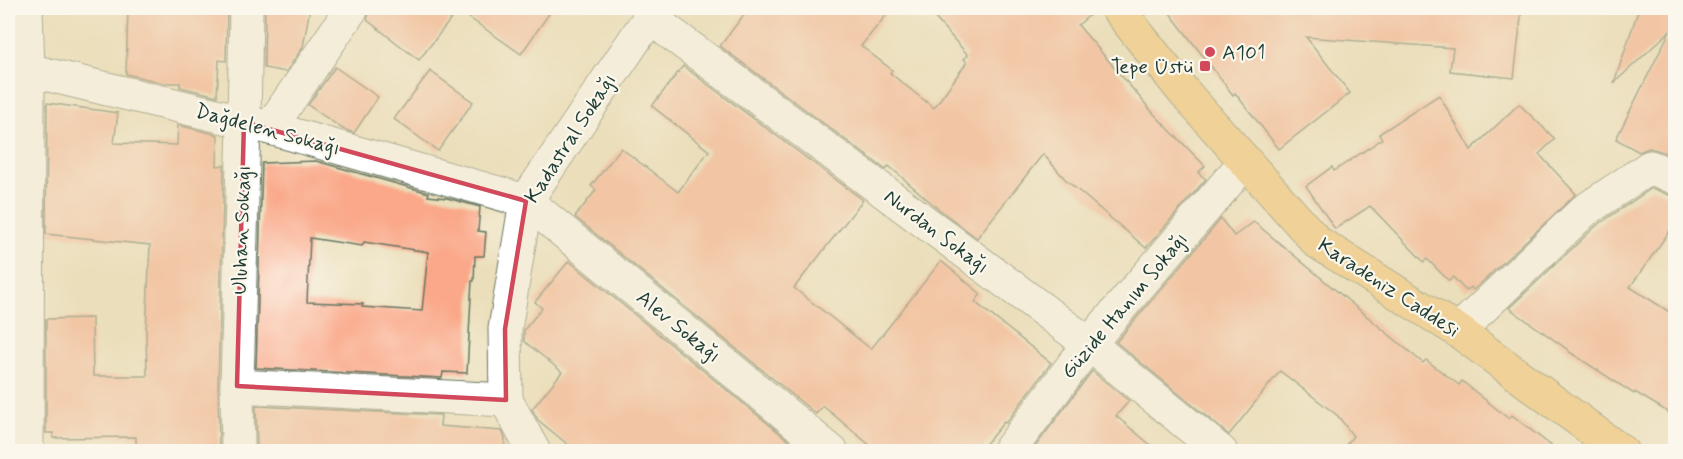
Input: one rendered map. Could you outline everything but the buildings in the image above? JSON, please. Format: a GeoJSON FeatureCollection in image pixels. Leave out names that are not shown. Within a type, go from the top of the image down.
{"type":"FeatureCollection","features":[{"type":"Feature","properties":{"kind":"main road","name":"Karadeniz Caddesi"},"geometry":{"type":"LineString","coordinates":[[1117,8],[1183,91],[1317,242],[1458,331],[1622,452]]}},
{"type":"Feature","properties":{"kind":"street"},"geometry":{"type":"LineString","coordinates":[[26,8],[18,68],[27,452]]}},
{"type":"Feature","properties":{"kind":"street","name":"Uluhan Sokağı"},"geometry":{"type":"LineString","coordinates":[[238,452],[237,386],[257,125],[246,8]]}},
{"type":"Feature","properties":{"kind":"street"},"geometry":{"type":"LineString","coordinates":[[257,125],[352,8]]}},
{"type":"Feature","properties":{"kind":"street","name":"Kadastral Sokağı"},"geometry":{"type":"LineString","coordinates":[[534,452],[506,400],[505,329],[526,201],[653,12]]}},
{"type":"Feature","properties":{"kind":"street","name":"Nurdan Sokağı"},"geometry":{"type":"LineString","coordinates":[[653,12],[1089,344],[1221,452]]}},
{"type":"Feature","properties":{"kind":"street","name":"Dağdelen Sokağı"},"geometry":{"type":"LineString","coordinates":[[18,68],[257,125],[526,201]]}},
{"type":"Feature","properties":{"kind":"street","name":"Güzide Hanım Sokağı"},"geometry":{"type":"LineString","coordinates":[[1008,452],[1089,344],[1245,162]]}},
{"type":"Feature","properties":{"kind":"street"},"geometry":{"type":"LineString","coordinates":[[1458,331],[1584,211],[1650,167],[1676,178]]}},
{"type":"Feature","properties":{"kind":"street","name":"Alev Sokağı"},"geometry":{"type":"LineString","coordinates":[[526,201],[832,452]]}},
{"type":"Feature","properties":{"kind":"street"},"geometry":{"type":"LineString","coordinates":[[237,386],[506,400]]}},
{"type":"Feature","properties":{"kind":"highlighted area"},"geometry":{"type":"Polygon","coordinates":[[[244,122],[526,201],[505,329],[506,400],[237,386],[244,122]]]}},
{"type":"Feature","properties":{"kind":"place","name":"A101"},"geometry":{"type":"Point","coordinates":[1210,52]}},
{"type":"Feature","properties":{"kind":"place","name":"Tepe Üstü"},"geometry":{"type":"Point","coordinates":[1205,66]}}]}
